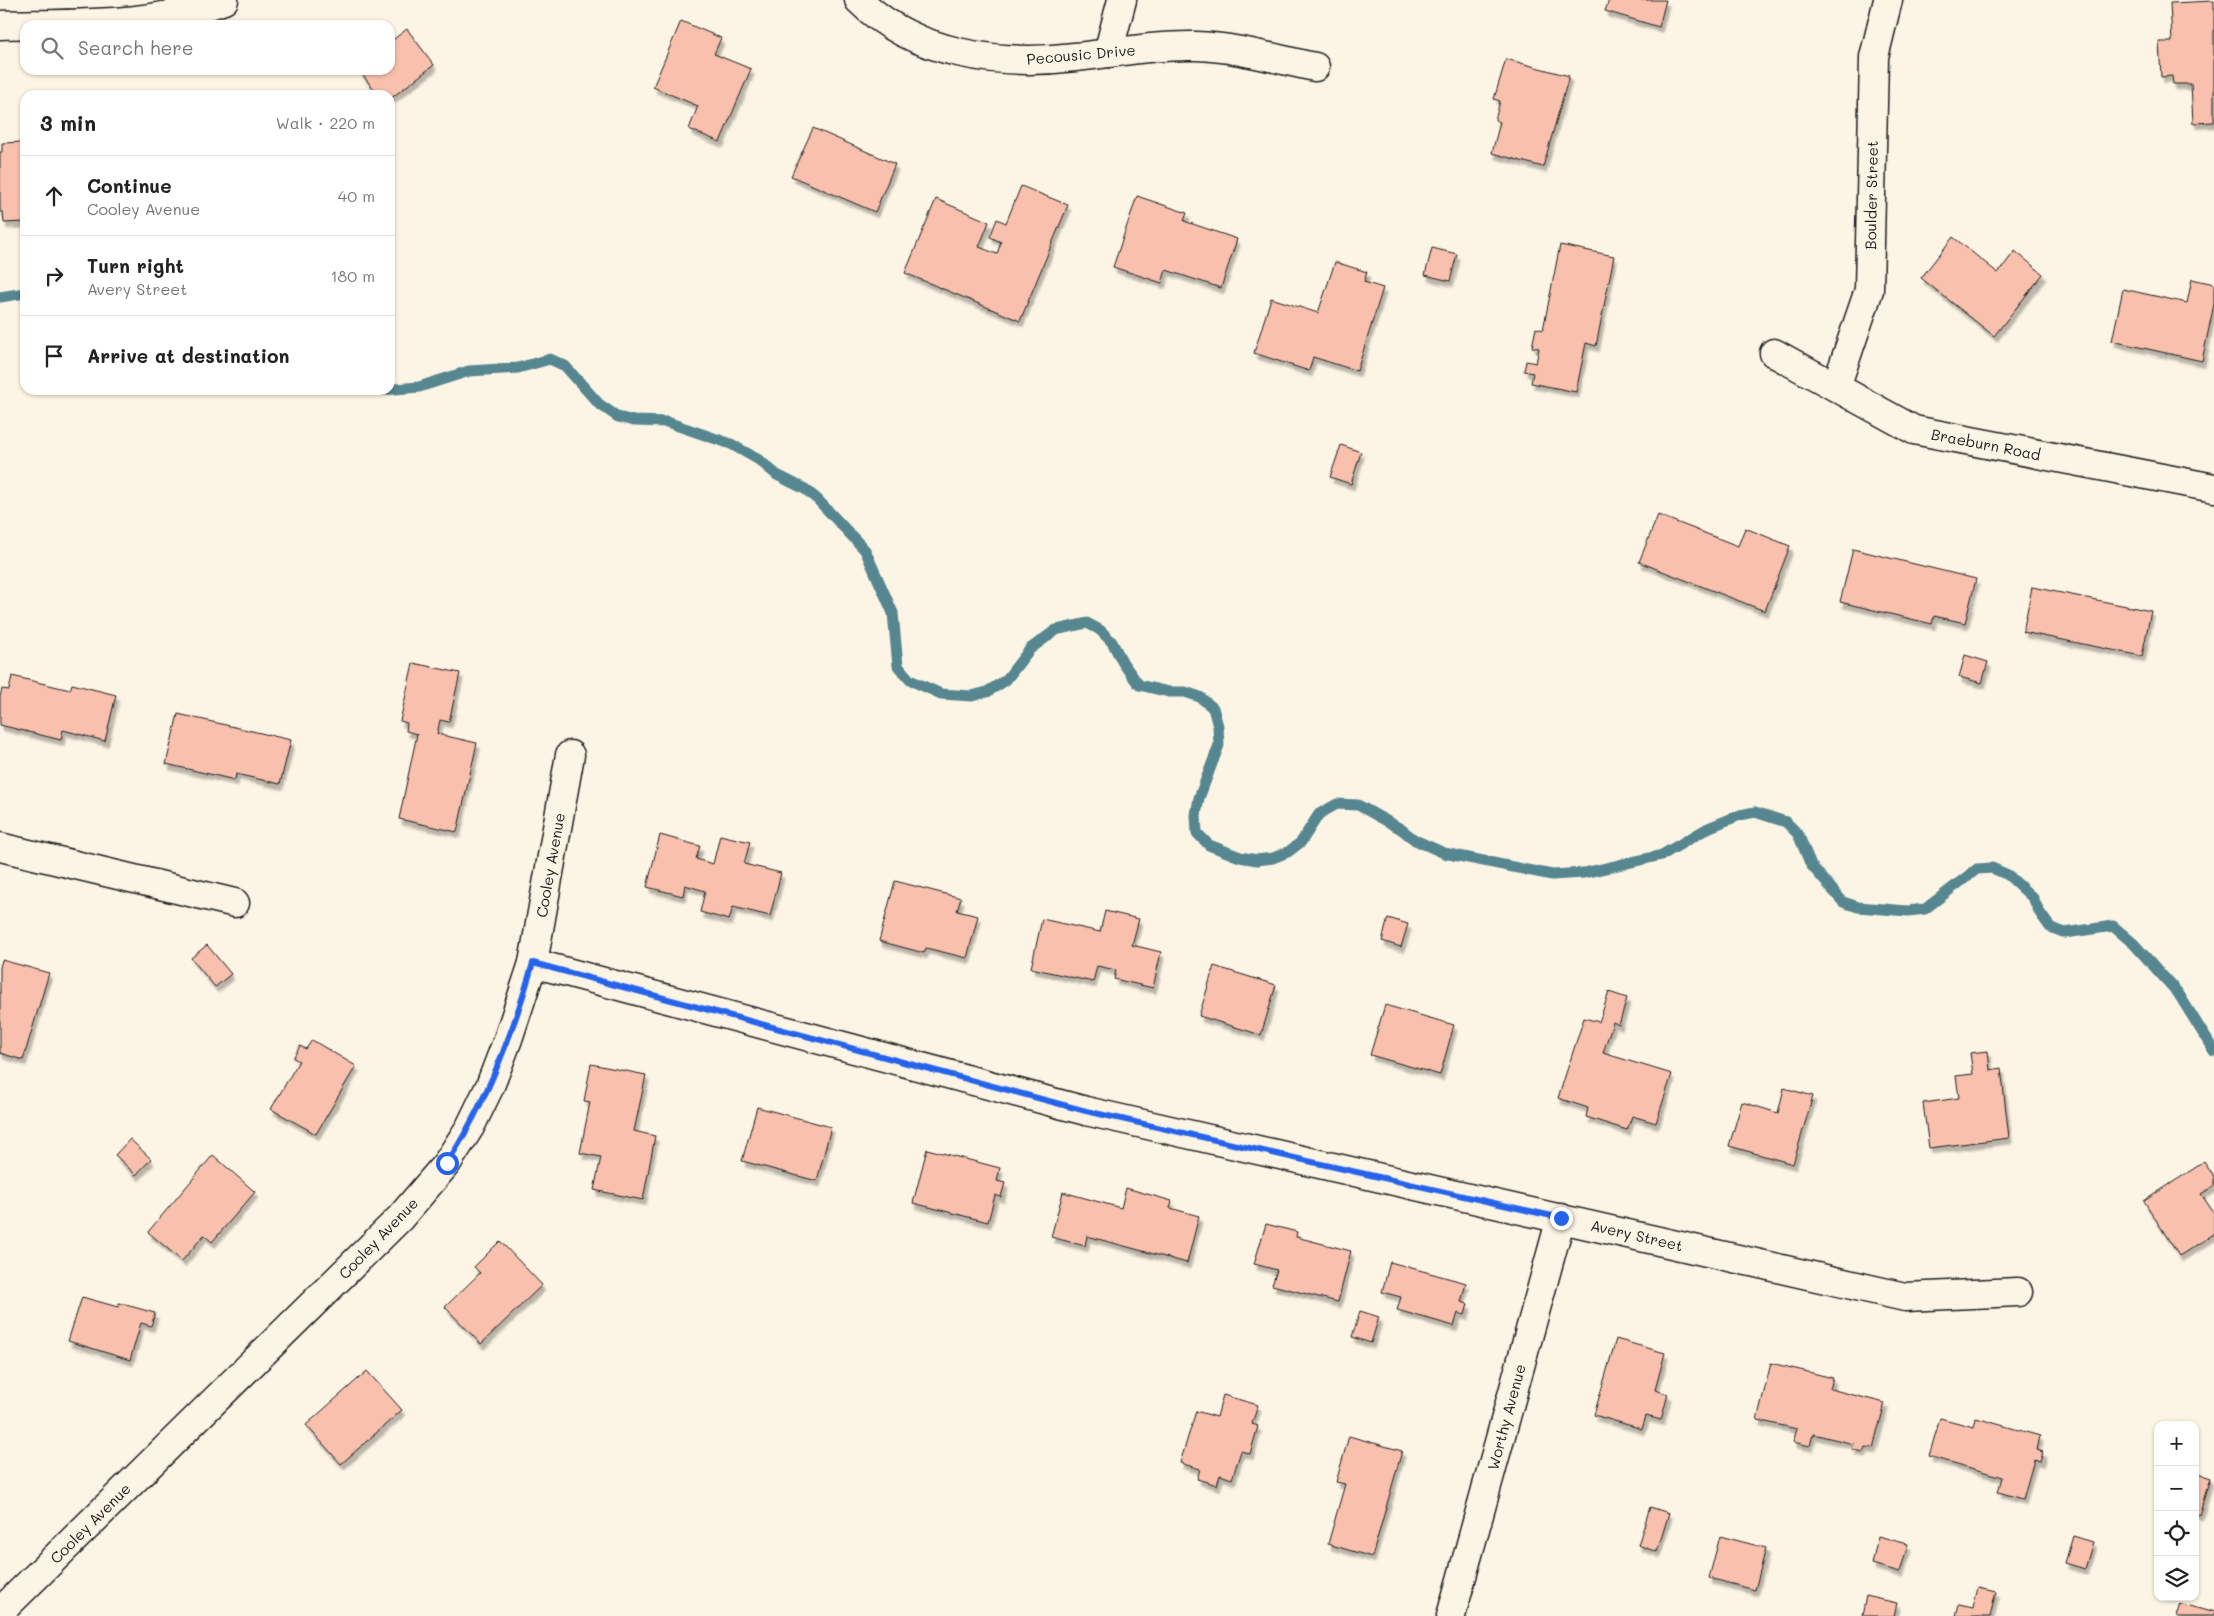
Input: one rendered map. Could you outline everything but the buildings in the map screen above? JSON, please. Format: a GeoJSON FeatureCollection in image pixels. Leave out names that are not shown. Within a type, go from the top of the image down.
{"type":"FeatureCollection","features":[{"type":"Feature","properties":{"kind":"street"},"geometry":{"type":"LineString","coordinates":[[141,20],[167,17],[204,8],[224,0]]}},
{"type":"Feature","properties":{"kind":"street","name":"Pecousic Drive"},"geometry":{"type":"LineString","coordinates":[[859,0],[880,18],[914,37],[974,56],[1022,60],[1074,58],[1148,48],[1203,46],[1315,67]]}},
{"type":"Feature","properties":{"kind":"street"},"geometry":{"type":"LineString","coordinates":[[1108,53],[1122,0]]}},
{"type":"Feature","properties":{"kind":"street","name":"Boulder Street"},"geometry":{"type":"LineString","coordinates":[[1836,387],[1869,290],[1874,57],[1888,0]]}},
{"type":"Feature","properties":{"kind":"street"},"geometry":{"type":"LineString","coordinates":[[0,25],[20,24]]}},
{"type":"Feature","properties":{"kind":"street","name":"Braeburn Road"},"geometry":{"type":"LineString","coordinates":[[1774,353],[1914,430],[2214,488]]}},
{"type":"Feature","properties":{"kind":"street","name":"Cooley Avenue"},"geometry":{"type":"LineString","coordinates":[[0,1612],[400,1218],[432,1182],[459,1145],[480,1109],[508,1039],[533,963],[570,755]]}},
{"type":"Feature","properties":{"kind":"street"},"geometry":{"type":"LineString","coordinates":[[0,847],[234,903]]}},
{"type":"Feature","properties":{"kind":"street","name":"Avery Street"},"geometry":{"type":"LineString","coordinates":[[533,963],[1086,1111],[1905,1297],[2018,1292]]}},
{"type":"Feature","properties":{"kind":"street","name":"Worthy Avenue"},"geometry":{"type":"LineString","coordinates":[[1452,1616],[1561,1218]]}},
{"type":"Feature","properties":{"kind":"waterway"},"geometry":{"type":"LineString","coordinates":[[0,297],[20,294]]}},
{"type":"Feature","properties":{"kind":"waterway"},"geometry":{"type":"LineString","coordinates":[[395,389],[419,387],[469,371],[518,368],[550,359],[565,366],[599,404],[618,417],[634,421],[667,422],[731,444],[759,460],[777,475],[805,489],[818,500],[865,550],[893,613],[898,666],[910,680],[941,694],[972,696],[987,692],[1006,680],[1030,649],[1056,630],[1087,623],[1100,630],[1112,642],[1123,663],[1139,685],[1169,692],[1185,692],[1200,697],[1213,708],[1218,726],[1219,745],[1199,798],[1196,815],[1197,833],[1209,845],[1240,857],[1257,860],[1273,858],[1288,852],[1301,842],[1319,814],[1337,804],[1358,805],[1401,829],[1415,840],[1444,853],[1552,875],[1584,873],[1662,855],[1708,828],[1740,815],[1755,812],[1786,822],[1798,834],[1811,865],[1843,902],[1858,907],[1908,911],[1925,909],[1977,869],[1992,868],[2008,875],[2033,898],[2040,913],[2050,927],[2065,933],[2113,926],[2134,944],[2178,993],[2214,1051]]}},
{"type":"Feature","properties":{"kind":"route"},"geometry":{"type":"LineString","coordinates":[[447,1163],[470,1128],[490,1086],[533,963],[1086,1111],[1561,1218]]}}]}
